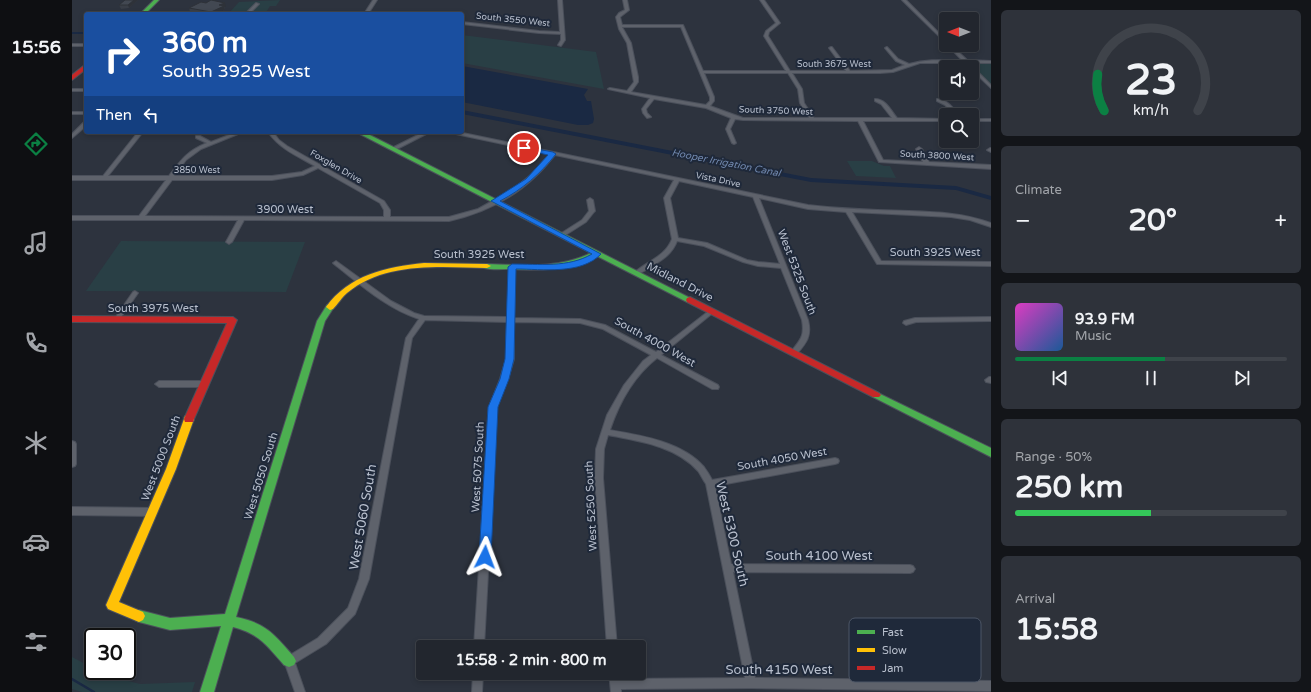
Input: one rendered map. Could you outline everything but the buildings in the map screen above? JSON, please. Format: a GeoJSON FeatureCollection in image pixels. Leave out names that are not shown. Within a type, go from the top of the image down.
{"type":"FeatureCollection","features":[{"type":"Feature","properties":{"kind":"street"},"geometry":{"type":"LineString","coordinates":[[144,12],[157,0]]}},
{"type":"Feature","properties":{"kind":"street"},"geometry":{"type":"LineString","coordinates":[[367,12],[374,0]]}},
{"type":"Feature","properties":{"kind":"street"},"geometry":{"type":"LineString","coordinates":[[560,0],[563,33],[563,40],[560,45]]}},
{"type":"Feature","properties":{"kind":"street"},"geometry":{"type":"LineString","coordinates":[[625,0],[627,10],[618,17],[629,43],[636,77],[636,82],[628,92]]}},
{"type":"Feature","properties":{"kind":"street"},"geometry":{"type":"LineString","coordinates":[[762,0],[778,23],[767,32],[766,36],[800,89],[802,103],[813,120]]}},
{"type":"Feature","properties":{"kind":"street"},"geometry":{"type":"LineString","coordinates":[[904,0],[939,35]]}},
{"type":"Feature","properties":{"kind":"street"},"geometry":{"type":"LineString","coordinates":[[249,12],[257,4]]}},
{"type":"Feature","properties":{"kind":"street","name":"South 3550 West"},"geometry":{"type":"LineString","coordinates":[[464,23],[539,32],[563,33]]}},
{"type":"Feature","properties":{"kind":"street"},"geometry":{"type":"LineString","coordinates":[[621,26],[682,26],[712,97],[712,101],[707,107]]}},
{"type":"Feature","properties":{"kind":"street"},"geometry":{"type":"LineString","coordinates":[[72,45],[84,45]]}},
{"type":"Feature","properties":{"kind":"street"},"geometry":{"type":"LineString","coordinates":[[831,48],[849,72]]}},
{"type":"Feature","properties":{"kind":"street"},"geometry":{"type":"LineString","coordinates":[[887,48],[897,60],[910,66]]}},
{"type":"Feature","properties":{"kind":"street"},"geometry":{"type":"LineString","coordinates":[[956,52],[963,60]]}},
{"type":"Feature","properties":{"kind":"street","name":"South 3675 West"},"geometry":{"type":"LineString","coordinates":[[701,72],[880,72],[910,66],[920,62],[939,61]]}},
{"type":"Feature","properties":{"kind":"street","name":"South 3675 West"},"geometry":{"type":"LineString","coordinates":[[979,62],[991,62]]}},
{"type":"Feature","properties":{"kind":"street"},"geometry":{"type":"LineString","coordinates":[[72,78],[84,68]]}},
{"type":"Feature","properties":{"kind":"street"},"geometry":{"type":"LineString","coordinates":[[979,75],[991,87]]}},
{"type":"Feature","properties":{"kind":"street","name":"South 3750 West"},"geometry":{"type":"LineString","coordinates":[[610,89],[707,107],[734,117],[753,120],[939,120]]}},
{"type":"Feature","properties":{"kind":"street"},"geometry":{"type":"LineString","coordinates":[[72,90],[84,90]]}},
{"type":"Feature","properties":{"kind":"street"},"geometry":{"type":"LineString","coordinates":[[650,117],[645,114],[644,109],[653,97]]}},
{"type":"Feature","properties":{"kind":"street"},"geometry":{"type":"LineString","coordinates":[[876,100],[883,103],[896,120]]}},
{"type":"Feature","properties":{"kind":"street"},"geometry":{"type":"LineString","coordinates":[[939,100],[947,104],[951,108]]}},
{"type":"Feature","properties":{"kind":"street"},"geometry":{"type":"LineString","coordinates":[[72,113],[84,113]]}},
{"type":"Feature","properties":{"kind":"street"},"geometry":{"type":"LineString","coordinates":[[734,117],[728,129],[734,143]]}},
{"type":"Feature","properties":{"kind":"street","name":"South 3800 West"},"geometry":{"type":"LineString","coordinates":[[860,120],[881,161],[991,167]]}},
{"type":"Feature","properties":{"kind":"street"},"geometry":{"type":"LineString","coordinates":[[979,120],[991,120]]}},
{"type":"Feature","properties":{"kind":"street"},"geometry":{"type":"LineString","coordinates":[[72,137],[84,125]]}},
{"type":"Feature","properties":{"kind":"street"},"geometry":{"type":"LineString","coordinates":[[104,178],[138,134]]}},
{"type":"Feature","properties":{"kind":"street"},"geometry":{"type":"LineString","coordinates":[[141,218],[184,159],[199,148],[236,134]]}},
{"type":"Feature","properties":{"kind":"street","name":"Foxglen Drive"},"geometry":{"type":"LineString","coordinates":[[271,134],[277,142],[285,147],[382,202],[387,207],[387,219]]}},
{"type":"Feature","properties":{"kind":"street","name":"Midland Drive"},"geometry":{"type":"LineString","coordinates":[[363,134],[991,453]]}},
{"type":"Feature","properties":{"kind":"street"},"geometry":{"type":"LineString","coordinates":[[393,149],[424,134]]}},
{"type":"Feature","properties":{"kind":"street","name":"Vista Drive"},"geometry":{"type":"LineString","coordinates":[[460,134],[808,207],[945,214],[984,222],[991,225]]}},
{"type":"Feature","properties":{"kind":"street"},"geometry":{"type":"LineString","coordinates":[[198,137],[210,144]]}},
{"type":"Feature","properties":{"kind":"street"},"geometry":{"type":"LineString","coordinates":[[919,149],[927,164]]}},
{"type":"Feature","properties":{"kind":"street","name":"3900 West"},"geometry":{"type":"LineString","coordinates":[[72,218],[454,218],[469,214],[515,190],[529,180],[553,154]]}},
{"type":"Feature","properties":{"kind":"street","name":"3850 West"},"geometry":{"type":"LineString","coordinates":[[72,178],[272,178],[290,176],[319,166]]}},
{"type":"Feature","properties":{"kind":"street"},"geometry":{"type":"LineString","coordinates":[[228,178],[231,172]]}},
{"type":"Feature","properties":{"kind":"street"},"geometry":{"type":"LineString","coordinates":[[637,274],[670,250],[675,239],[667,198],[677,180]]}},
{"type":"Feature","properties":{"kind":"street","name":"West 5325 South"},"geometry":{"type":"LineString","coordinates":[[756,197],[805,320],[807,330],[804,340],[794,353]]}},
{"type":"Feature","properties":{"kind":"street"},"geometry":{"type":"LineString","coordinates":[[562,235],[589,217],[592,211],[590,200]]}},
{"type":"Feature","properties":{"kind":"street","name":"South 3925 West"},"geometry":{"type":"LineString","coordinates":[[848,210],[879,263],[991,264]]}},
{"type":"Feature","properties":{"kind":"street"},"geometry":{"type":"LineString","coordinates":[[230,242],[242,219]]}},
{"type":"Feature","properties":{"kind":"street"},"geometry":{"type":"LineString","coordinates":[[675,239],[705,244],[751,263],[784,266]]}},
{"type":"Feature","properties":{"kind":"street","name":"South 3925 West"},"geometry":{"type":"LineString","coordinates":[[360,280],[394,269],[421,266],[560,267],[574,265],[598,254]]}},
{"type":"Feature","properties":{"kind":"street","name":"South 4000 West"},"geometry":{"type":"LineString","coordinates":[[336,263],[397,307],[412,315],[423,318],[580,321],[605,327],[715,387]]}},
{"type":"Feature","properties":{"kind":"street","name":"West 5075 South"},"geometry":{"type":"LineString","coordinates":[[480,640],[493,407],[510,359],[512,267]]}},
{"type":"Feature","properties":{"kind":"street","name":"West 5050 South"},"geometry":{"type":"LineString","coordinates":[[207,692],[321,321],[328,308],[340,294],[360,280]]}},
{"type":"Feature","properties":{"kind":"street"},"geometry":{"type":"LineString","coordinates":[[117,320],[135,292]]}},
{"type":"Feature","properties":{"kind":"street","name":"West 5250 South"},"geometry":{"type":"LineString","coordinates":[[611,640],[599,478],[600,449],[611,415],[628,385],[646,363],[712,311]]}},
{"type":"Feature","properties":{"kind":"street","name":"West 5060 South"},"geometry":{"type":"LineString","coordinates":[[289,661],[322,640],[352,611],[364,579],[409,338],[423,318]]}},
{"type":"Feature","properties":{"kind":"street","name":"South 3975 West"},"geometry":{"type":"LineString","coordinates":[[72,319],[233,320]]}},
{"type":"Feature","properties":{"kind":"street","name":"West 5000 South"},"geometry":{"type":"LineString","coordinates":[[229,621],[215,620],[183,624],[164,623],[112,605],[171,469],[184,430],[233,320]]}},
{"type":"Feature","properties":{"kind":"street"},"geometry":{"type":"LineString","coordinates":[[906,323],[915,320],[991,320]]}},
{"type":"Feature","properties":{"kind":"street"},"geometry":{"type":"LineString","coordinates":[[159,384],[205,384]]}},
{"type":"Feature","properties":{"kind":"street","name":"West 5300 South"},"geometry":{"type":"LineString","coordinates":[[606,432],[652,440],[679,453],[699,468],[710,484],[751,683]]}},
{"type":"Feature","properties":{"kind":"street"},"geometry":{"type":"LineString","coordinates":[[72,444],[72,464]]}},
{"type":"Feature","properties":{"kind":"street","name":"South 4050 West"},"geometry":{"type":"LineString","coordinates":[[710,484],[835,461]]}},
{"type":"Feature","properties":{"kind":"street"},"geometry":{"type":"LineString","coordinates":[[72,511],[153,512]]}},
{"type":"Feature","properties":{"kind":"street","name":"South 4100 West"},"geometry":{"type":"LineString","coordinates":[[727,568],[910,569]]}},
{"type":"Feature","properties":{"kind":"street"},"geometry":{"type":"LineString","coordinates":[[229,621],[242,623],[260,630],[276,643],[289,661],[300,692]]}},
{"type":"Feature","properties":{"kind":"street"},"geometry":{"type":"LineString","coordinates":[[477,692],[478,680]]}},
{"type":"Feature","properties":{"kind":"street","name":"South 4150 West"},"geometry":{"type":"LineString","coordinates":[[616,688],[751,683],[991,686]]}},
{"type":"Feature","properties":{"kind":"green space"},"geometry":{"type":"Polygon","coordinates":[[[280,0],[276,6],[270,6],[266,12],[230,12],[239,2],[280,0]]]}},
{"type":"Feature","properties":{"kind":"green space"},"geometry":{"type":"Polygon","coordinates":[[[464,35],[596,52],[604,89],[464,63],[464,35]]]}},
{"type":"Feature","properties":{"kind":"green space"},"geometry":{"type":"Polygon","coordinates":[[[979,63],[991,63],[991,85],[979,74],[979,63]]]}},
{"type":"Feature","properties":{"kind":"green space"},"geometry":{"type":"Polygon","coordinates":[[[847,161],[872,161],[884,166],[890,166],[896,178],[856,176],[847,161]]]}},
{"type":"Feature","properties":{"kind":"green space"},"geometry":{"type":"Polygon","coordinates":[[[121,241],[305,242],[286,292],[86,291],[121,241]]]}},
{"type":"Feature","properties":{"kind":"green space"},"geometry":{"type":"Polygon","coordinates":[[[72,657],[84,663],[84,680],[124,680],[140,684],[195,682],[192,692],[82,692],[72,689],[72,657]]]}},
{"type":"Feature","properties":{"kind":"water"},"geometry":{"type":"Polygon","coordinates":[[[464,66],[588,89],[584,95],[587,101],[591,101],[594,119],[593,123],[588,125],[578,125],[464,102],[464,66]]]}},
{"type":"Feature","properties":{"kind":"waterway","name":"Hooper Irrigation Canal"},"geometry":{"type":"LineString","coordinates":[[72,33],[84,33]]}},
{"type":"Feature","properties":{"kind":"waterway","name":"Hooper Irrigation Canal"},"geometry":{"type":"LineString","coordinates":[[464,112],[811,180],[956,188],[991,198]]}},
{"type":"Feature","properties":{"kind":"waterway"},"geometry":{"type":"LineString","coordinates":[[72,679],[94,692]]}},
{"type":"Feature","properties":{"kind":"traffic: fast"},"geometry":{"type":"LineString","coordinates":[[144,12],[157,0]]}},
{"type":"Feature","properties":{"kind":"traffic: fast"},"geometry":{"type":"LineString","coordinates":[[363,134],[690,300]]}},
{"type":"Feature","properties":{"kind":"traffic: fast"},"geometry":{"type":"LineString","coordinates":[[487,266],[530,268],[558,266],[572,264],[597,253]]}},
{"type":"Feature","properties":{"kind":"traffic: fast"},"geometry":{"type":"LineString","coordinates":[[207,692],[321,321],[330,307]]}},
{"type":"Feature","properties":{"kind":"traffic: fast"},"geometry":{"type":"LineString","coordinates":[[876,395],[991,453]]}},
{"type":"Feature","properties":{"kind":"traffic: fast"},"geometry":{"type":"LineString","coordinates":[[139,616],[170,624],[226,620],[248,625],[266,635],[289,661]]}},
{"type":"Feature","properties":{"kind":"traffic: slow"},"geometry":{"type":"LineString","coordinates":[[330,307],[344,291],[361,280],[381,272],[424,266],[487,266]]}},
{"type":"Feature","properties":{"kind":"traffic: slow"},"geometry":{"type":"LineString","coordinates":[[139,616],[112,605],[171,469],[189,419]]}},
{"type":"Feature","properties":{"kind":"traffic: jam"},"geometry":{"type":"LineString","coordinates":[[72,78],[84,68]]}},
{"type":"Feature","properties":{"kind":"traffic: jam"},"geometry":{"type":"LineString","coordinates":[[690,300],[876,395]]}},
{"type":"Feature","properties":{"kind":"traffic: jam"},"geometry":{"type":"LineString","coordinates":[[72,319],[233,320],[189,419]]}},
{"type":"Feature","properties":{"kind":"route"},"geometry":{"type":"LineString","coordinates":[[485,557],[493,407],[510,359],[512,267],[560,267],[574,265],[598,254],[495,201],[529,180],[553,154],[524,148]]}}]}
